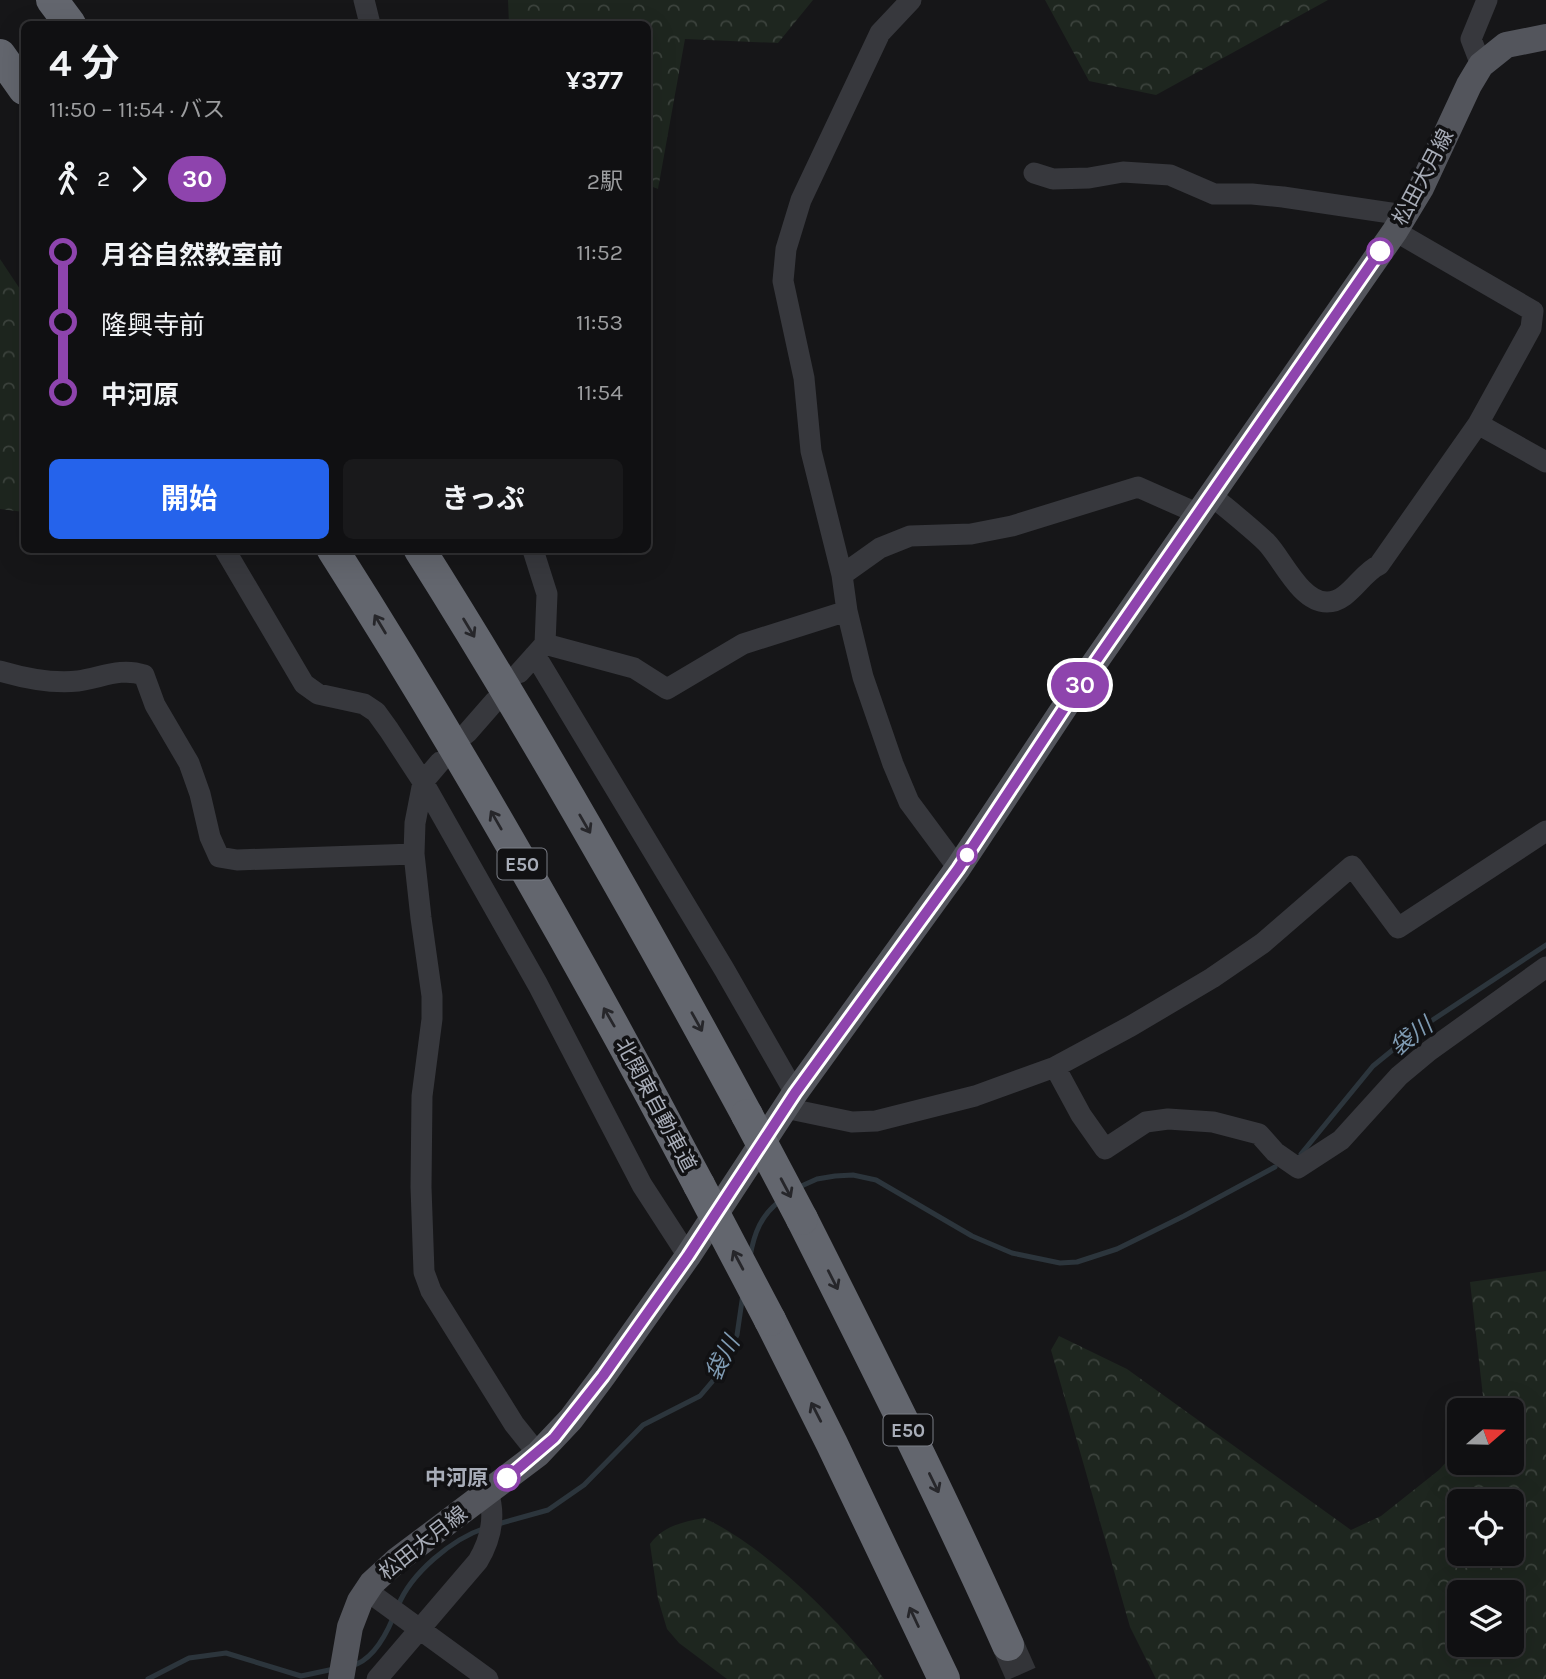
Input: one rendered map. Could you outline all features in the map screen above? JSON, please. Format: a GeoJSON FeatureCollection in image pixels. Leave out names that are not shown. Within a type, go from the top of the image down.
{"type":"FeatureCollection","features":[{"type":"Feature","properties":{"kind":"highway"},"geometry":{"type":"LineString","coordinates":[[52,0],[68,21]]}},
{"type":"Feature","properties":{"kind":"highway"},"geometry":{"type":"LineString","coordinates":[[0,55],[21,85]]}},
{"type":"Feature","properties":{"kind":"highway","name":"北関東自動車道"},"geometry":{"type":"LineString","coordinates":[[335,553],[377,619],[548,908],[624,1042],[832,1444],[944,1679]]}},
{"type":"Feature","properties":{"kind":"highway","name":"E50"},"geometry":{"type":"LineString","coordinates":[[422,553],[605,857],[747,1115],[901,1415],[1008,1645]]}},
{"type":"Feature","properties":{"kind":"main road","name":"松田大月線"},"geometry":{"type":"LineString","coordinates":[[341,1679],[355,1612],[396,1561],[490,1502],[538,1454],[571,1419],[688,1256],[790,1101],[958,869],[1082,681],[1400,223],[1421,188],[1481,65],[1506,45],[1546,37]]}},
{"type":"Feature","properties":{"kind":"street"},"geometry":{"type":"LineString","coordinates":[[364,0],[369,21]]}},
{"type":"Feature","properties":{"kind":"street"},"geometry":{"type":"LineString","coordinates":[[911,0],[880,33],[801,200],[786,249],[783,281],[804,378],[811,451],[842,575],[863,677],[909,802],[958,869]]}},
{"type":"Feature","properties":{"kind":"street"},"geometry":{"type":"LineString","coordinates":[[1481,65],[1471,39],[1487,0]]}},
{"type":"Feature","properties":{"kind":"street"},"geometry":{"type":"LineString","coordinates":[[842,575],[880,548],[910,536],[971,534],[1012,526],[1138,487],[1206,505],[1268,544],[1300,587],[1317,599],[1327,602],[1339,598],[1352,589],[1369,569],[1379,565],[1478,424],[1531,328],[1539,308],[1400,223],[1283,197],[1214,194],[1170,175],[1123,172],[1088,178],[1054,179],[1034,173]]}},
{"type":"Feature","properties":{"kind":"street"},"geometry":{"type":"LineString","coordinates":[[1478,424],[1546,463]]}},
{"type":"Feature","properties":{"kind":"street"},"geometry":{"type":"LineString","coordinates":[[227,553],[304,684],[318,694],[364,705],[376,712],[423,782],[538,985],[642,1185],[688,1256]]}},
{"type":"Feature","properties":{"kind":"street"},"geometry":{"type":"LineString","coordinates":[[519,673],[540,650],[547,593],[534,553]]}},
{"type":"Feature","properties":{"kind":"street"},"geometry":{"type":"LineString","coordinates":[[540,650],[634,667],[667,689],[743,644],[848,611]]}},
{"type":"Feature","properties":{"kind":"street"},"geometry":{"type":"LineString","coordinates":[[540,650],[717,957],[790,1101],[852,1122],[876,1121],[975,1096],[1055,1066],[1185,995],[1263,943],[1352,866],[1398,928],[1546,831]]}},
{"type":"Feature","properties":{"kind":"street"},"geometry":{"type":"LineString","coordinates":[[0,671],[57,682],[78,681],[127,670],[144,675],[155,705],[189,763],[219,858],[237,860],[414,854]]}},
{"type":"Feature","properties":{"kind":"street"},"geometry":{"type":"LineString","coordinates":[[467,733],[495,701]]}},
{"type":"Feature","properties":{"kind":"street"},"geometry":{"type":"LineString","coordinates":[[440,762],[423,782],[415,823],[414,854],[432,996],[432,1019],[422,1096],[421,1236],[424,1272],[431,1291],[514,1424],[538,1454]]}},
{"type":"Feature","properties":{"kind":"street"},"geometry":{"type":"LineString","coordinates":[[1055,1066],[1082,1115],[1105,1149],[1146,1122],[1168,1119],[1213,1122],[1259,1134],[1275,1152],[1298,1168],[1341,1140],[1399,1076],[1429,1051],[1546,967]]}},
{"type":"Feature","properties":{"kind":"street"},"geometry":{"type":"LineString","coordinates":[[377,1679],[414,1625],[478,1561],[487,1547],[491,1534],[490,1502]]}},
{"type":"Feature","properties":{"kind":"street"},"geometry":{"type":"LineString","coordinates":[[371,1594],[488,1679]]}},
{"type":"Feature","properties":{"kind":"green space"},"geometry":{"type":"Polygon","coordinates":[[[508,0],[813,0],[778,43],[685,39],[658,189],[651,186],[651,21],[509,21],[508,0]]]}},
{"type":"Feature","properties":{"kind":"green space"},"geometry":{"type":"Polygon","coordinates":[[[1045,0],[1328,0],[1156,95],[1089,81],[1045,0]]]}},
{"type":"Feature","properties":{"kind":"green space"},"geometry":{"type":"Polygon","coordinates":[[[0,259],[21,290],[21,512],[0,509],[0,259]]]}},
{"type":"Feature","properties":{"kind":"green space"},"geometry":{"type":"Polygon","coordinates":[[[1546,1271],[1546,1679],[1156,1679],[1130,1627],[1051,1350],[1059,1336],[1127,1369],[1351,1530],[1381,1516],[1447,1461],[1447,1475],[1524,1475],[1524,1398],[1483,1398],[1470,1282],[1546,1271]]]}},
{"type":"Feature","properties":{"kind":"green space"},"geometry":{"type":"Polygon","coordinates":[[[704,1518],[752,1547],[802,1588],[848,1635],[884,1679],[727,1679],[679,1643],[667,1629],[658,1599],[650,1544],[667,1529],[704,1518]]]}},
{"type":"Feature","properties":{"kind":"waterway","name":"袋川"},"geometry":{"type":"LineString","coordinates":[[1301,1154],[1373,1066],[1416,1031],[1546,945]]}},
{"type":"Feature","properties":{"kind":"waterway","name":"袋川"},"geometry":{"type":"LineString","coordinates":[[797,1188],[817,1179],[835,1176],[853,1175],[876,1180],[972,1236],[1012,1253],[1060,1263],[1077,1262],[1117,1249],[1275,1167]]}},
{"type":"Feature","properties":{"kind":"waterway","name":"袋川"},"geometry":{"type":"LineString","coordinates":[[750,1257],[759,1225],[781,1200]]}},
{"type":"Feature","properties":{"kind":"waterway","name":"袋川"},"geometry":{"type":"LineString","coordinates":[[498,1524],[548,1510],[584,1485],[643,1425],[700,1396],[717,1376],[737,1335],[743,1294]]}},
{"type":"Feature","properties":{"kind":"waterway","name":"袋川"},"geometry":{"type":"LineString","coordinates":[[398,1606],[412,1581],[434,1559],[459,1540],[485,1528]]}},
{"type":"Feature","properties":{"kind":"waterway","name":"袋川"},"geometry":{"type":"LineString","coordinates":[[351,1666],[371,1654],[393,1618]]}},
{"type":"Feature","properties":{"kind":"waterway","name":"袋川"},"geometry":{"type":"LineString","coordinates":[[148,1679],[189,1658],[226,1653],[301,1676],[334,1669]]}},
{"type":"Feature","properties":{"kind":"tunnel"},"geometry":{"type":"LineString","coordinates":[[1008,1645],[1023,1679]]}},
{"type":"Feature","properties":{"kind":"bus line","name":"30"},"geometry":{"type":"LineString","coordinates":[[507,1478],[554,1438],[603,1376],[688,1256],[795,1093],[958,869],[1082,681],[1380,251]]}},
{"type":"Feature","properties":{"kind":"place","name":"中河原"},"geometry":{"type":"Point","coordinates":[507,1478]}}]}
